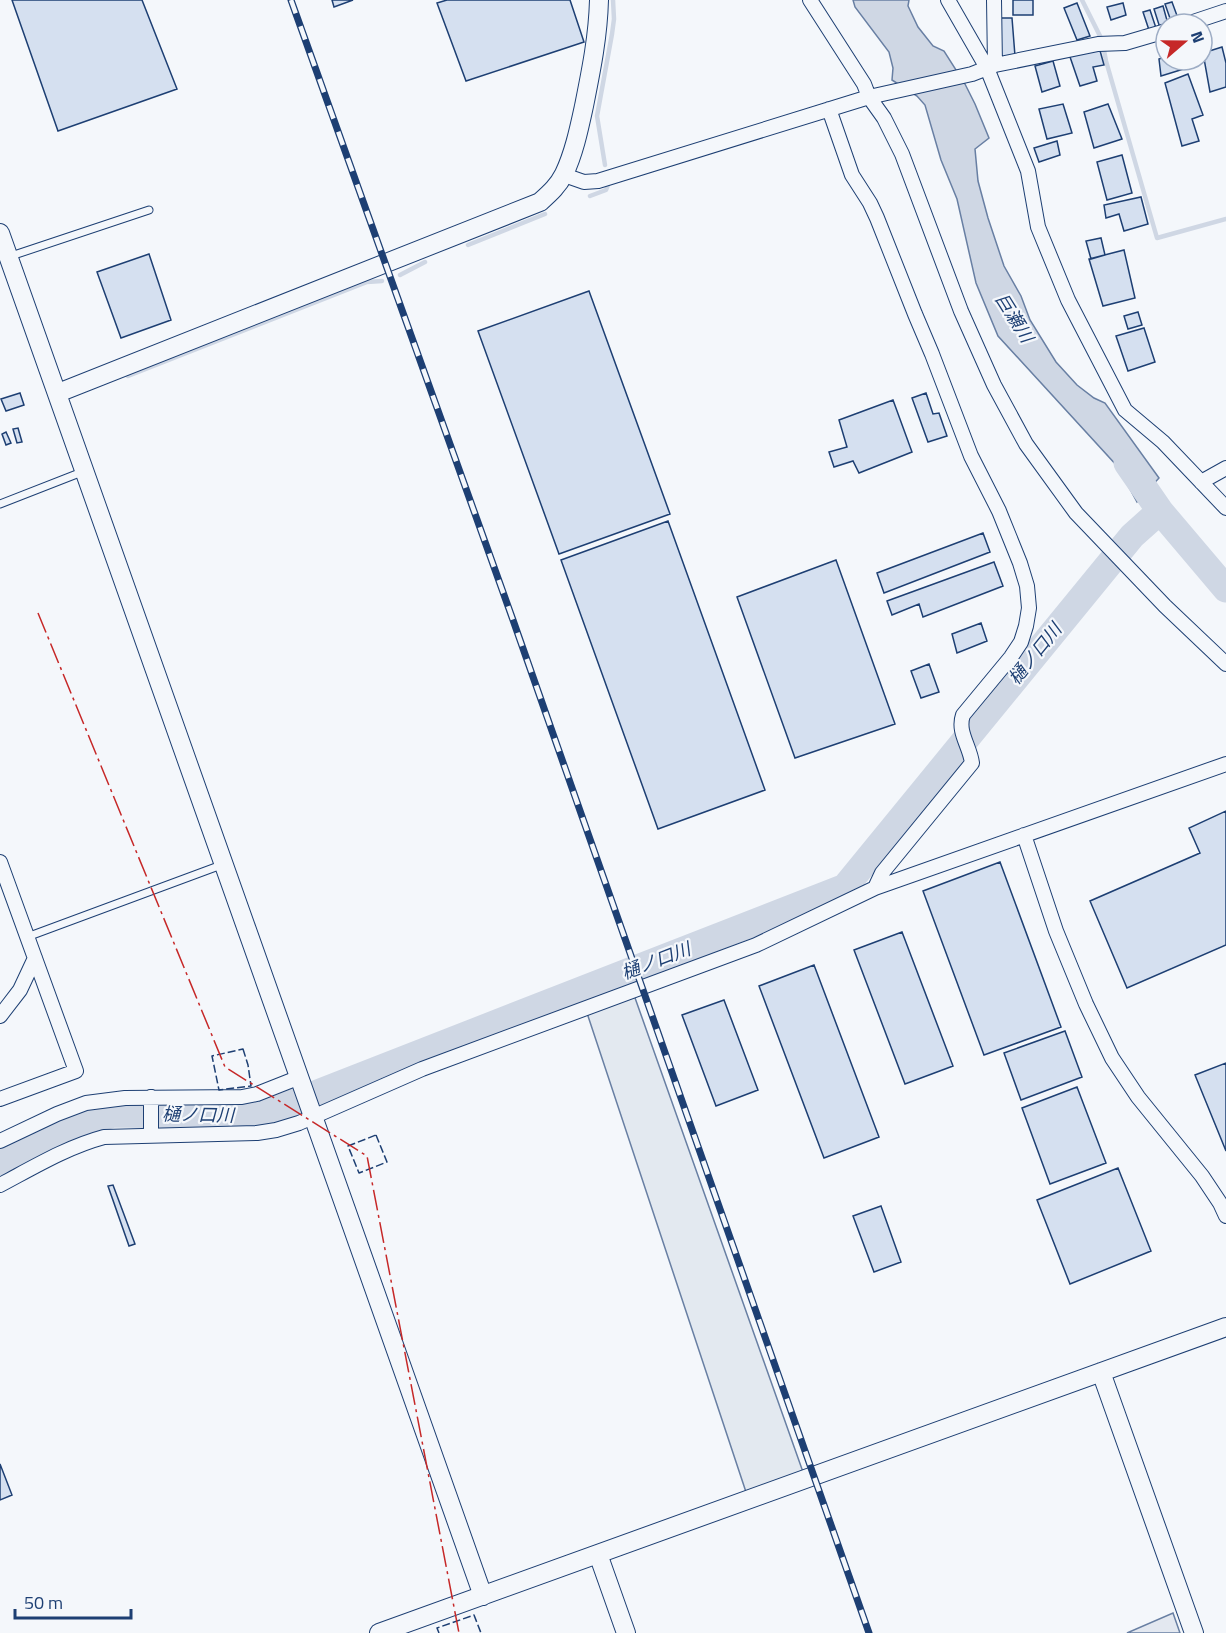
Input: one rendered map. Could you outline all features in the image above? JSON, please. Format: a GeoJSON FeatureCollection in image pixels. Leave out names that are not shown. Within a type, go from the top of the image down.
{"type":"FeatureCollection","features":[{"type":"Feature","properties":{"kind":"street"},"geometry":{"type":"LineString","coordinates":[[58,393],[540,202],[554,189],[564,175],[572,155],[595,54],[599,0]]}},
{"type":"Feature","properties":{"kind":"street"},"geometry":{"type":"LineString","coordinates":[[810,0],[872,96],[902,154],[961,311],[994,385],[1026,444],[1076,513],[1165,606],[1226,664]]}},
{"type":"Feature","properties":{"kind":"street"},"geometry":{"type":"LineString","coordinates":[[948,0],[991,67],[1028,171],[1038,227],[1068,300],[1125,410],[1163,442],[1226,508]]}},
{"type":"Feature","properties":{"kind":"street"},"geometry":{"type":"LineString","coordinates":[[991,67],[994,0]]}},
{"type":"Feature","properties":{"kind":"street"},"geometry":{"type":"LineString","coordinates":[[564,175],[584,182],[598,181],[872,96],[972,74],[991,67],[1103,44],[1125,43],[1154,35]]}},
{"type":"Feature","properties":{"kind":"street"},"geometry":{"type":"LineString","coordinates":[[829,109],[852,175],[877,218],[971,456],[1003,521],[1020,563],[1027,586],[1029,608],[1021,642],[963,715],[961,728],[972,763],[882,873],[875,888]]}},
{"type":"Feature","properties":{"kind":"street"},"geometry":{"type":"LineString","coordinates":[[0,233],[483,1596]]}},
{"type":"Feature","properties":{"kind":"street"},"geometry":{"type":"LineString","coordinates":[[1201,482],[1226,468]]}},
{"type":"Feature","properties":{"kind":"street"},"geometry":{"type":"LineString","coordinates":[[0,1185],[56,1155],[85,1142],[104,1137],[152,1131],[256,1133],[276,1131],[299,1123],[313,1112],[422,1069],[756,945],[875,888],[1226,764]]}},
{"type":"Feature","properties":{"kind":"street"},"geometry":{"type":"LineString","coordinates":[[1024,835],[1056,931],[1086,1004],[1112,1058],[1138,1097],[1202,1176],[1226,1216]]}},
{"type":"Feature","properties":{"kind":"street"},"geometry":{"type":"LineString","coordinates":[[0,862],[7,901],[27,938],[76,1071],[0,1100]]}},
{"type":"Feature","properties":{"kind":"street"},"geometry":{"type":"LineString","coordinates":[[0,1016],[20,990],[35,958]]}},
{"type":"Feature","properties":{"kind":"street"},"geometry":{"type":"LineString","coordinates":[[0,1140],[86,1103],[125,1098],[151,1100],[242,1097],[302,1081]]}},
{"type":"Feature","properties":{"kind":"street"},"geometry":{"type":"LineString","coordinates":[[151,1100],[152,1131]]}},
{"type":"Feature","properties":{"kind":"street"},"geometry":{"type":"LineString","coordinates":[[379,1633],[1226,1326]]}},
{"type":"Feature","properties":{"kind":"street"},"geometry":{"type":"LineString","coordinates":[[1101,1372],[1194,1633]]}},
{"type":"Feature","properties":{"kind":"street"},"geometry":{"type":"LineString","coordinates":[[598,1554],[626,1633]]}},
{"type":"Feature","properties":{"kind":"lane"},"geometry":{"type":"LineString","coordinates":[[8,257],[149,210]]}},
{"type":"Feature","properties":{"kind":"lane"},"geometry":{"type":"LineString","coordinates":[[0,504],[85,471]]}},
{"type":"Feature","properties":{"kind":"lane"},"geometry":{"type":"LineString","coordinates":[[27,938],[224,864]]}},
{"type":"Feature","properties":{"kind":"shaded area"},"geometry":{"type":"Polygon","coordinates":[[[634,995],[803,1472],[746,1492],[587,1013],[634,995]]]}},
{"type":"Feature","properties":{"kind":"shaded area"},"geometry":{"type":"Polygon","coordinates":[[[1173,1613],[1180,1633],[1127,1633],[1173,1613]]]}},
{"type":"Feature","properties":{"kind":"water"},"geometry":{"type":"Polygon","coordinates":[[[853,0],[909,0],[908,6],[918,27],[933,46],[944,51],[965,84],[989,138],[975,149],[978,181],[1004,266],[1021,296],[1030,320],[1056,362],[1077,385],[1105,403],[1159,478],[1137,502],[1118,467],[998,336],[976,283],[957,199],[941,160],[925,105],[917,96],[892,80],[893,68],[889,52],[855,7],[853,0]]]}},
{"type":"Feature","properties":{"kind":"building"},"geometry":{"type":"Polygon","coordinates":[[[12,0],[142,0],[177,89],[58,131],[12,0]]]}},
{"type":"Feature","properties":{"kind":"building"},"geometry":{"type":"Polygon","coordinates":[[[332,0],[353,0],[334,7],[332,0]]]}},
{"type":"Feature","properties":{"kind":"building"},"geometry":{"type":"Polygon","coordinates":[[[447,0],[570,0],[584,42],[466,81],[437,3],[447,0]]]}},
{"type":"Feature","properties":{"kind":"building"},"geometry":{"type":"Polygon","coordinates":[[[1013,0],[1033,0],[1033,15],[1013,15],[1013,0]]]}},
{"type":"Feature","properties":{"kind":"building"},"geometry":{"type":"Polygon","coordinates":[[[1172,2],[1176,12],[1168,12],[1165,4],[1172,2]]]}},
{"type":"Feature","properties":{"kind":"building"},"geometry":{"type":"Polygon","coordinates":[[[1077,3],[1090,36],[1077,40],[1064,8],[1077,3]]]}},
{"type":"Feature","properties":{"kind":"building"},"geometry":{"type":"Polygon","coordinates":[[[1123,3],[1126,15],[1111,20],[1107,7],[1123,3]]]}},
{"type":"Feature","properties":{"kind":"building"},"geometry":{"type":"Polygon","coordinates":[[[1163,6],[1165,12],[1155,12],[1154,9],[1163,6]]]}},
{"type":"Feature","properties":{"kind":"building"},"geometry":{"type":"Polygon","coordinates":[[[1150,10],[1154,29],[1149,30],[1143,12],[1150,10]]]}},
{"type":"Feature","properties":{"kind":"building"},"geometry":{"type":"Polygon","coordinates":[[[997,18],[1012,18],[1015,56],[998,57],[997,18]]]}},
{"type":"Feature","properties":{"kind":"building"},"geometry":{"type":"Polygon","coordinates":[[[1099,47],[1104,65],[1093,67],[1097,81],[1080,86],[1069,54],[1099,47]]]}},
{"type":"Feature","properties":{"kind":"building"},"geometry":{"type":"Polygon","coordinates":[[[1222,47],[1226,63],[1226,87],[1210,92],[1206,72],[1214,72],[1214,50],[1222,47]]]}},
{"type":"Feature","properties":{"kind":"building"},"geometry":{"type":"Polygon","coordinates":[[[1053,61],[1060,86],[1042,92],[1035,66],[1053,61]]]}},
{"type":"Feature","properties":{"kind":"building"},"geometry":{"type":"Polygon","coordinates":[[[1161,72],[1174,72],[1161,76],[1161,72]]]}},
{"type":"Feature","properties":{"kind":"building"},"geometry":{"type":"Polygon","coordinates":[[[1188,74],[1203,115],[1192,119],[1199,141],[1182,146],[1165,83],[1188,74]]]}},
{"type":"Feature","properties":{"kind":"building"},"geometry":{"type":"Polygon","coordinates":[[[1063,104],[1072,133],[1047,139],[1039,109],[1063,104]]]}},
{"type":"Feature","properties":{"kind":"building"},"geometry":{"type":"Polygon","coordinates":[[[1108,104],[1122,139],[1094,148],[1084,112],[1108,104]]]}},
{"type":"Feature","properties":{"kind":"building"},"geometry":{"type":"Polygon","coordinates":[[[1057,141],[1060,155],[1039,162],[1034,148],[1057,141]]]}},
{"type":"Feature","properties":{"kind":"building"},"geometry":{"type":"Polygon","coordinates":[[[1122,155],[1132,193],[1107,200],[1097,162],[1122,155]]]}},
{"type":"Feature","properties":{"kind":"building"},"geometry":{"type":"Polygon","coordinates":[[[1141,197],[1148,224],[1124,231],[1119,214],[1106,218],[1104,205],[1141,197]]]}},
{"type":"Feature","properties":{"kind":"building"},"geometry":{"type":"Polygon","coordinates":[[[1101,238],[1105,255],[1091,259],[1086,241],[1101,238]]]}},
{"type":"Feature","properties":{"kind":"building"},"geometry":{"type":"Polygon","coordinates":[[[1124,250],[1135,298],[1103,306],[1089,259],[1124,250]]]}},
{"type":"Feature","properties":{"kind":"building"},"geometry":{"type":"Polygon","coordinates":[[[149,254],[171,320],[121,338],[97,272],[149,254]]]}},
{"type":"Feature","properties":{"kind":"building"},"geometry":{"type":"Polygon","coordinates":[[[589,291],[670,514],[559,554],[478,331],[589,291]]]}},
{"type":"Feature","properties":{"kind":"building"},"geometry":{"type":"Polygon","coordinates":[[[1138,312],[1142,325],[1128,329],[1124,316],[1138,312]]]}},
{"type":"Feature","properties":{"kind":"building"},"geometry":{"type":"Polygon","coordinates":[[[1144,328],[1155,362],[1128,371],[1116,336],[1144,328]]]}},
{"type":"Feature","properties":{"kind":"building"},"geometry":{"type":"Polygon","coordinates":[[[20,393],[24,405],[6,411],[1,399],[20,393]]]}},
{"type":"Feature","properties":{"kind":"building"},"geometry":{"type":"Polygon","coordinates":[[[926,393],[933,414],[939,413],[947,436],[928,442],[912,398],[926,393]]]}},
{"type":"Feature","properties":{"kind":"building"},"geometry":{"type":"Polygon","coordinates":[[[893,400],[912,452],[859,473],[853,461],[834,467],[829,452],[847,447],[839,420],[893,400]]]}},
{"type":"Feature","properties":{"kind":"building"},"geometry":{"type":"Polygon","coordinates":[[[18,428],[22,442],[17,443],[13,429],[18,428]]]}},
{"type":"Feature","properties":{"kind":"building"},"geometry":{"type":"Polygon","coordinates":[[[6,432],[11,443],[6,445],[2,434],[6,432]]]}},
{"type":"Feature","properties":{"kind":"building"},"geometry":{"type":"Polygon","coordinates":[[[668,521],[765,790],[658,829],[561,560],[668,521]]]}},
{"type":"Feature","properties":{"kind":"building"},"geometry":{"type":"Polygon","coordinates":[[[983,533],[990,552],[884,593],[877,573],[983,533]]]}},
{"type":"Feature","properties":{"kind":"building"},"geometry":{"type":"Polygon","coordinates":[[[836,560],[895,724],[795,758],[737,597],[836,560]]]}},
{"type":"Feature","properties":{"kind":"building"},"geometry":{"type":"Polygon","coordinates":[[[994,562],[1003,586],[923,617],[919,604],[892,615],[887,601],[994,562]]]}},
{"type":"Feature","properties":{"kind":"building"},"geometry":{"type":"Polygon","coordinates":[[[981,623],[987,641],[957,653],[952,634],[981,623]]]}},
{"type":"Feature","properties":{"kind":"building"},"geometry":{"type":"Polygon","coordinates":[[[929,664],[939,692],[921,698],[911,671],[929,664]]]}},
{"type":"Feature","properties":{"kind":"building"},"geometry":{"type":"Polygon","coordinates":[[[1226,811],[1226,945],[1127,988],[1090,901],[1200,853],[1189,828],[1226,811]]]}},
{"type":"Feature","properties":{"kind":"building"},"geometry":{"type":"Polygon","coordinates":[[[1000,862],[1061,1027],[984,1055],[923,891],[1000,862]]]}},
{"type":"Feature","properties":{"kind":"building"},"geometry":{"type":"Polygon","coordinates":[[[902,932],[953,1066],[905,1084],[854,950],[902,932]]]}},
{"type":"Feature","properties":{"kind":"building"},"geometry":{"type":"Polygon","coordinates":[[[814,965],[879,1137],[824,1158],[759,986],[814,965]]]}},
{"type":"Feature","properties":{"kind":"building"},"geometry":{"type":"Polygon","coordinates":[[[724,1000],[758,1090],[716,1106],[682,1015],[724,1000]]]}},
{"type":"Feature","properties":{"kind":"building"},"geometry":{"type":"Polygon","coordinates":[[[1065,1031],[1082,1077],[1021,1100],[1004,1053],[1065,1031]]]}},
{"type":"Feature","properties":{"kind":"building"},"geometry":{"type":"Polygon","coordinates":[[[1226,1063],[1226,1151],[1195,1075],[1226,1063]]]}},
{"type":"Feature","properties":{"kind":"building"},"geometry":{"type":"Polygon","coordinates":[[[1077,1087],[1106,1163],[1050,1184],[1022,1108],[1077,1087]]]}},
{"type":"Feature","properties":{"kind":"building"},"geometry":{"type":"Polygon","coordinates":[[[1118,1168],[1151,1251],[1070,1284],[1037,1200],[1118,1168]]]}},
{"type":"Feature","properties":{"kind":"building"},"geometry":{"type":"Polygon","coordinates":[[[113,1185],[135,1244],[129,1246],[108,1186],[113,1185]]]}},
{"type":"Feature","properties":{"kind":"building"},"geometry":{"type":"Polygon","coordinates":[[[881,1206],[901,1262],[874,1272],[853,1216],[881,1206]]]}},
{"type":"Feature","properties":{"kind":"building"},"geometry":{"type":"Polygon","coordinates":[[[0,1464],[12,1495],[0,1500],[0,1464]]]}},
{"type":"Feature","properties":{"kind":"waterway"},"geometry":{"type":"LineString","coordinates":[[605,165],[597,116],[612,34],[613,0]]}},
{"type":"Feature","properties":{"kind":"waterway"},"geometry":{"type":"LineString","coordinates":[[1082,0],[1102,40],[1157,238],[1226,219]]}},
{"type":"Feature","properties":{"kind":"waterway"},"geometry":{"type":"LineString","coordinates":[[590,196],[606,190],[608,185]]}},
{"type":"Feature","properties":{"kind":"waterway"},"geometry":{"type":"LineString","coordinates":[[468,245],[545,214]]}},
{"type":"Feature","properties":{"kind":"waterway"},"geometry":{"type":"LineString","coordinates":[[400,275],[425,262]]}},
{"type":"Feature","properties":{"kind":"waterway"},"geometry":{"type":"LineString","coordinates":[[128,376],[367,282],[382,281]]}},
{"type":"Feature","properties":{"kind":"waterway","name":"巨瀬川"},"geometry":{"type":"LineString","coordinates":[[1127,463],[1160,511],[1226,589]]}},
{"type":"Feature","properties":{"kind":"waterway","name":"樋ノ口川"},"geometry":{"type":"LineString","coordinates":[[0,1162],[83,1123],[113,1114],[243,1116],[274,1110],[845,887],[1132,536],[1160,511]]}},
{"type":"Feature","properties":{"kind":"railway"},"geometry":{"type":"LineString","coordinates":[[291,0],[513,620],[869,1633]]}},
{"type":"Feature","properties":{"kind":"fence"},"geometry":{"type":"LineString","coordinates":[[243,1049],[251,1086],[219,1090],[212,1056],[243,1049]]}},
{"type":"Feature","properties":{"kind":"fence"},"geometry":{"type":"LineString","coordinates":[[376,1135],[387,1162],[359,1173],[348,1146],[376,1135]]}},
{"type":"Feature","properties":{"kind":"fence"},"geometry":{"type":"LineString","coordinates":[[439,1633],[437,1628],[474,1615],[481,1633]]}},
{"type":"Feature","properties":{"kind":"power"},"geometry":{"type":"LineString","coordinates":[[38,613],[225,1067],[367,1156],[459,1633]]}}]}
